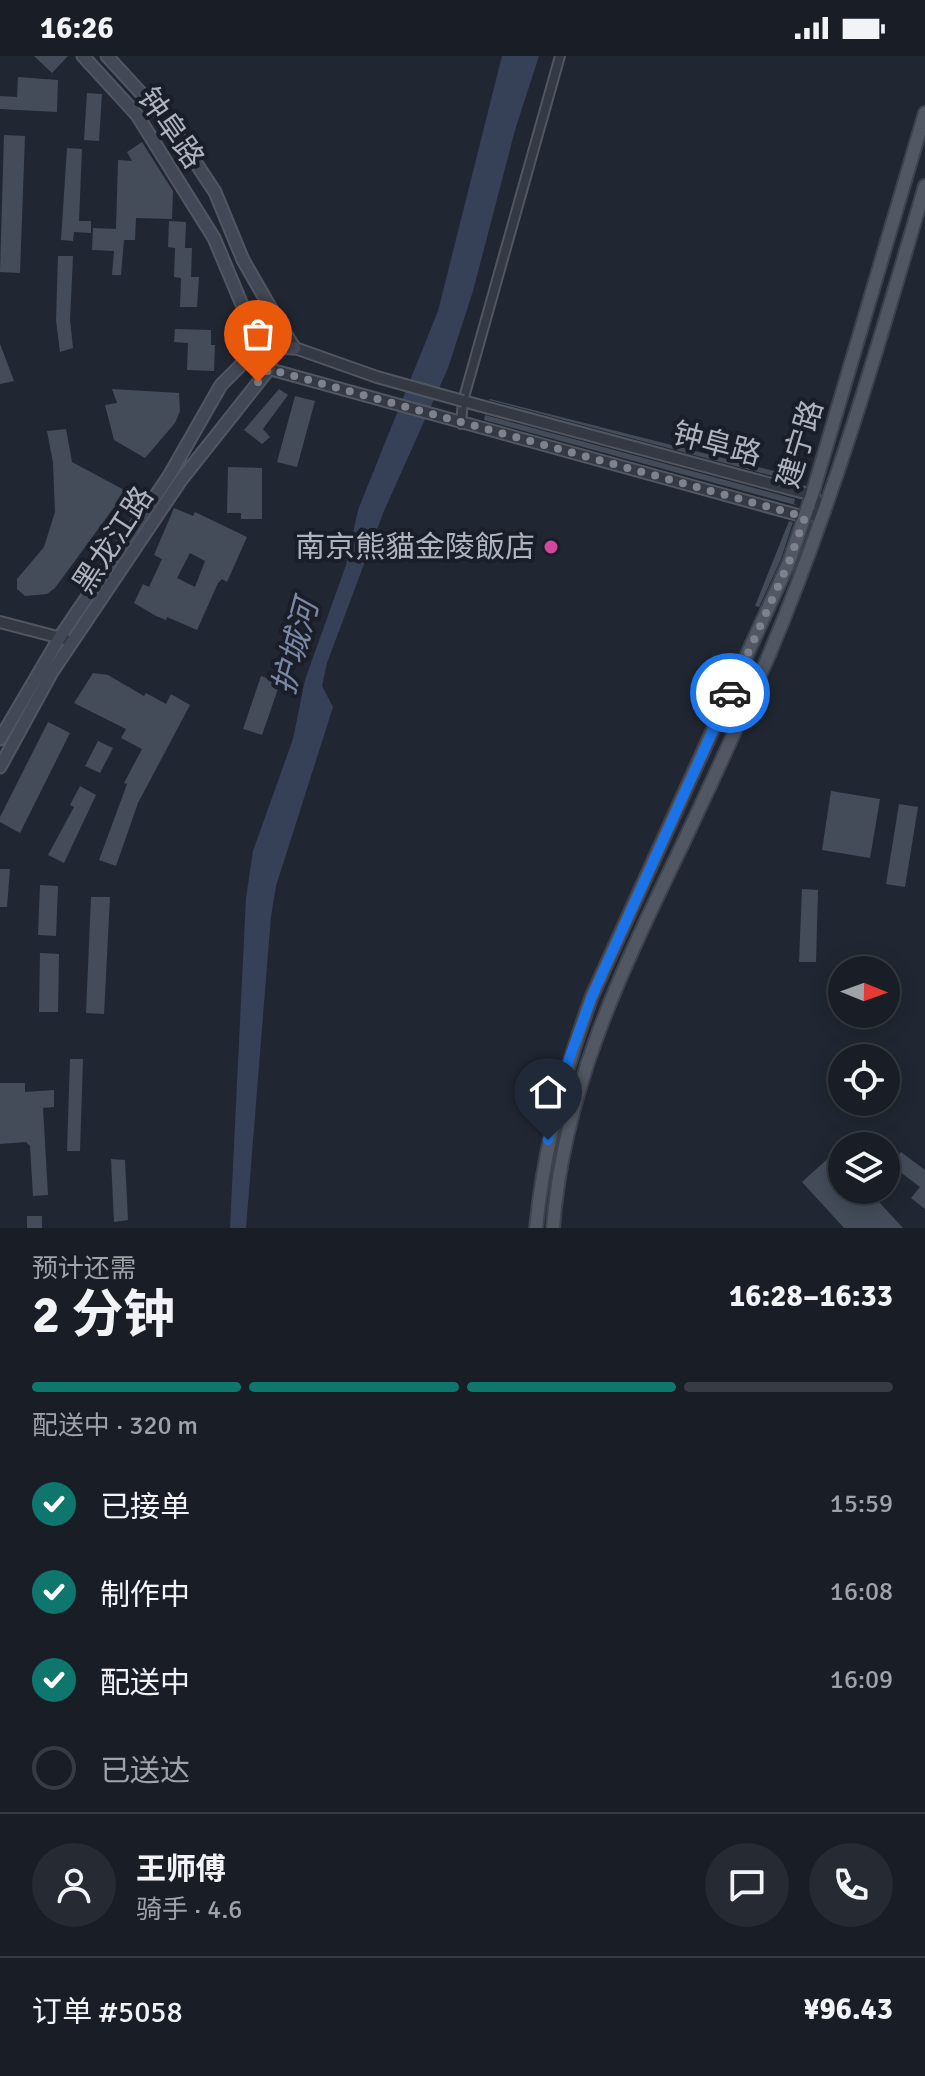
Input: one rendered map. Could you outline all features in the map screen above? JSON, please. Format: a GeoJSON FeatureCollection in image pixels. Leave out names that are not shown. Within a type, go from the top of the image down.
{"type":"FeatureCollection","features":[{"type":"Feature","properties":{"kind":"main road","name":"钟阜路"},"geometry":{"type":"LineString","coordinates":[[83,56],[137,115],[160,147],[214,238],[269,369]]}},
{"type":"Feature","properties":{"kind":"main road","name":"钟阜路"},"geometry":{"type":"LineString","coordinates":[[107,56],[172,127],[215,192],[243,260],[278,321]]}},
{"type":"Feature","properties":{"kind":"main road","name":"建宁路"},"geometry":{"type":"LineString","coordinates":[[536,1228],[543,1165],[554,1114],[592,996],[789,562],[812,495],[925,113]]}},
{"type":"Feature","properties":{"kind":"main road","name":"建宁路"},"geometry":{"type":"LineString","coordinates":[[553,1228],[561,1155],[583,1069],[624,965],[767,659],[825,511],[925,186]]}},
{"type":"Feature","properties":{"kind":"main road","name":"黑龙江路"},"geometry":{"type":"LineString","coordinates":[[0,767],[52,672],[74,644],[181,480],[269,369],[278,321]]}},
{"type":"Feature","properties":{"kind":"main road"},"geometry":{"type":"LineString","coordinates":[[259,347],[295,348]]}},
{"type":"Feature","properties":{"kind":"main road","name":"黑龙江路"},"geometry":{"type":"LineString","coordinates":[[0,739],[60,637],[169,476],[221,385],[259,347]]}},
{"type":"Feature","properties":{"kind":"street"},"geometry":{"type":"LineString","coordinates":[[461,424],[463,401],[560,56]]}},
{"type":"Feature","properties":{"kind":"street","name":"钟阜路"},"geometry":{"type":"LineString","coordinates":[[278,321],[295,348],[377,377],[812,495]]}},
{"type":"Feature","properties":{"kind":"street","name":"钟阜路"},"geometry":{"type":"LineString","coordinates":[[269,369],[385,404],[805,517]]}},
{"type":"Feature","properties":{"kind":"street"},"geometry":{"type":"LineString","coordinates":[[805,517],[825,511],[812,495]]}},
{"type":"Feature","properties":{"kind":"street"},"geometry":{"type":"LineString","coordinates":[[0,622],[60,637],[74,644]]}},
{"type":"Feature","properties":{"kind":"water"},"geometry":{"type":"Polygon","coordinates":[[[502,56],[539,56],[515,130],[473,291],[448,368],[384,511],[327,663],[322,686],[333,707],[276,886],[271,916],[246,1228],[230,1228],[246,898],[253,851],[293,739],[305,680],[346,565],[358,510],[438,311],[502,56]]]}},
{"type":"Feature","properties":{"kind":"building"},"geometry":{"type":"Polygon","coordinates":[[[34,56],[68,56],[52,73],[34,56]]]}},
{"type":"Feature","properties":{"kind":"building"},"geometry":{"type":"Polygon","coordinates":[[[18,77],[58,80],[57,112],[0,109],[0,96],[17,97],[18,77]]]}},
{"type":"Feature","properties":{"kind":"building"},"geometry":{"type":"Polygon","coordinates":[[[87,93],[102,94],[99,141],[84,140],[87,93]]]}},
{"type":"Feature","properties":{"kind":"building"},"geometry":{"type":"Polygon","coordinates":[[[4,135],[25,136],[20,273],[0,272],[4,135]]]}},
{"type":"Feature","properties":{"kind":"building"},"geometry":{"type":"Polygon","coordinates":[[[142,142],[173,191],[172,219],[136,218],[135,240],[124,240],[121,275],[112,275],[114,251],[92,250],[93,228],[116,229],[118,160],[132,161],[127,152],[142,142]]]}},
{"type":"Feature","properties":{"kind":"building"},"geometry":{"type":"Polygon","coordinates":[[[67,148],[82,149],[79,221],[91,221],[91,233],[74,232],[73,241],[61,240],[67,148]]]}},
{"type":"Feature","properties":{"kind":"building"},"geometry":{"type":"Polygon","coordinates":[[[169,221],[186,222],[185,248],[192,248],[191,277],[199,277],[197,307],[180,307],[181,278],[174,277],[175,248],[168,247],[169,221]]]}},
{"type":"Feature","properties":{"kind":"building"},"geometry":{"type":"Polygon","coordinates":[[[58,256],[73,256],[70,320],[73,348],[60,352],[56,320],[58,256]]]}},
{"type":"Feature","properties":{"kind":"building"},"geometry":{"type":"Polygon","coordinates":[[[175,329],[211,330],[211,345],[215,345],[214,371],[187,370],[188,343],[174,342],[175,329]]]}},
{"type":"Feature","properties":{"kind":"building"},"geometry":{"type":"Polygon","coordinates":[[[0,344],[14,381],[0,384],[0,344]]]}},
{"type":"Feature","properties":{"kind":"building"},"geometry":{"type":"Polygon","coordinates":[[[112,389],[179,393],[180,411],[175,423],[145,458],[114,440],[105,405],[117,403],[112,389]]]}},
{"type":"Feature","properties":{"kind":"building"},"geometry":{"type":"Polygon","coordinates":[[[279,389],[288,395],[263,429],[270,437],[262,444],[244,430],[279,389]]]}},
{"type":"Feature","properties":{"kind":"building"},"geometry":{"type":"Polygon","coordinates":[[[295,396],[315,401],[297,467],[277,462],[295,396]]]}},
{"type":"Feature","properties":{"kind":"building"},"geometry":{"type":"Polygon","coordinates":[[[490,399],[801,478],[799,483],[490,399]]]}},
{"type":"Feature","properties":{"kind":"building"},"geometry":{"type":"Polygon","coordinates":[[[485,415],[795,499],[794,504],[799,506],[484,420],[485,415]]]}},
{"type":"Feature","properties":{"kind":"building"},"geometry":{"type":"Polygon","coordinates":[[[66,429],[72,462],[126,491],[55,588],[47,594],[25,596],[17,589],[17,579],[44,547],[55,512],[53,463],[47,431],[66,429]]]}},
{"type":"Feature","properties":{"kind":"building"},"geometry":{"type":"Polygon","coordinates":[[[228,467],[262,468],[262,519],[241,519],[241,513],[227,513],[228,467]]]}},
{"type":"Feature","properties":{"kind":"building"},"geometry":{"type":"Polygon","coordinates":[[[174,508],[193,516],[195,512],[247,537],[227,582],[222,579],[218,583],[197,630],[167,617],[166,620],[156,616],[134,603],[143,584],[149,587],[162,559],[154,555],[174,508]],[[190,553],[177,578],[195,587],[205,561],[190,553]]]}},
{"type":"Feature","properties":{"kind":"building"},"geometry":{"type":"Polygon","coordinates":[[[789,521],[793,522],[781,559],[759,607],[755,606],[789,521]]]}},
{"type":"Feature","properties":{"kind":"building"},"geometry":{"type":"Polygon","coordinates":[[[93,673],[108,675],[144,696],[146,693],[166,704],[171,694],[190,705],[138,803],[116,866],[99,860],[127,784],[124,783],[142,749],[121,738],[126,729],[74,703],[93,673]]]}},
{"type":"Feature","properties":{"kind":"building"},"geometry":{"type":"Polygon","coordinates":[[[261,676],[280,683],[262,735],[243,729],[261,676]]]}},
{"type":"Feature","properties":{"kind":"building"},"geometry":{"type":"Polygon","coordinates":[[[48,722],[70,733],[20,833],[0,822],[0,817],[48,722]]]}},
{"type":"Feature","properties":{"kind":"building"},"geometry":{"type":"Polygon","coordinates":[[[98,741],[113,748],[100,773],[85,766],[98,741]]]}},
{"type":"Feature","properties":{"kind":"building"},"geometry":{"type":"Polygon","coordinates":[[[80,786],[96,795],[64,863],[48,855],[74,807],[70,805],[80,786]]]}},
{"type":"Feature","properties":{"kind":"building"},"geometry":{"type":"Polygon","coordinates":[[[831,791],[880,799],[870,858],[822,850],[831,791]]]}},
{"type":"Feature","properties":{"kind":"building"},"geometry":{"type":"Polygon","coordinates":[[[899,804],[918,807],[905,887],[886,884],[899,804]]]}},
{"type":"Feature","properties":{"kind":"building"},"geometry":{"type":"Polygon","coordinates":[[[0,869],[10,869],[7,907],[0,907],[0,869]]]}},
{"type":"Feature","properties":{"kind":"building"},"geometry":{"type":"Polygon","coordinates":[[[40,885],[58,886],[56,936],[38,935],[40,885]]]}},
{"type":"Feature","properties":{"kind":"building"},"geometry":{"type":"Polygon","coordinates":[[[802,889],[818,890],[816,962],[799,962],[802,889]]]}},
{"type":"Feature","properties":{"kind":"building"},"geometry":{"type":"Polygon","coordinates":[[[91,897],[110,897],[104,1014],[86,1013],[91,897]]]}},
{"type":"Feature","properties":{"kind":"building"},"geometry":{"type":"Polygon","coordinates":[[[40,953],[59,954],[58,1012],[39,1012],[40,953]]]}},
{"type":"Feature","properties":{"kind":"building"},"geometry":{"type":"Polygon","coordinates":[[[70,1059],[83,1059],[80,1151],[67,1151],[70,1059]]]}},
{"type":"Feature","properties":{"kind":"building"},"geometry":{"type":"Polygon","coordinates":[[[0,1083],[25,1083],[25,1092],[54,1090],[54,1107],[43,1108],[48,1195],[33,1196],[30,1146],[26,1142],[0,1144],[0,1083]]]}},
{"type":"Feature","properties":{"kind":"building"},"geometry":{"type":"Polygon","coordinates":[[[900,1153],[925,1170],[925,1209],[911,1198],[920,1187],[900,1172],[900,1153]]]}},
{"type":"Feature","properties":{"kind":"building"},"geometry":{"type":"Polygon","coordinates":[[[828,1158],[828,1204],[881,1204],[903,1228],[844,1228],[802,1182],[828,1158]]]}},
{"type":"Feature","properties":{"kind":"building"},"geometry":{"type":"Polygon","coordinates":[[[111,1159],[125,1160],[128,1220],[114,1222],[111,1159]]]}},
{"type":"Feature","properties":{"kind":"building"},"geometry":{"type":"Polygon","coordinates":[[[27,1216],[42,1216],[42,1228],[27,1228],[27,1216]]]}},
{"type":"Feature","properties":{"kind":"way so far"},"geometry":{"type":"LineString","coordinates":[[258,382],[269,369],[385,404],[805,517],[789,562],[730,693]]}},
{"type":"Feature","properties":{"kind":"place","name":"南京熊貓金陵飯店"},"geometry":{"type":"Point","coordinates":[551,547]}},
{"type":"Feature","properties":{"kind":"route"},"geometry":{"type":"LineString","coordinates":[[548,1140],[569,1059],[592,996],[730,693]]}},
{"type":"Feature","properties":{"kind":"water label","name":"护城河"},"geometry":{"type":"Point","coordinates":[295,647]}}]}
